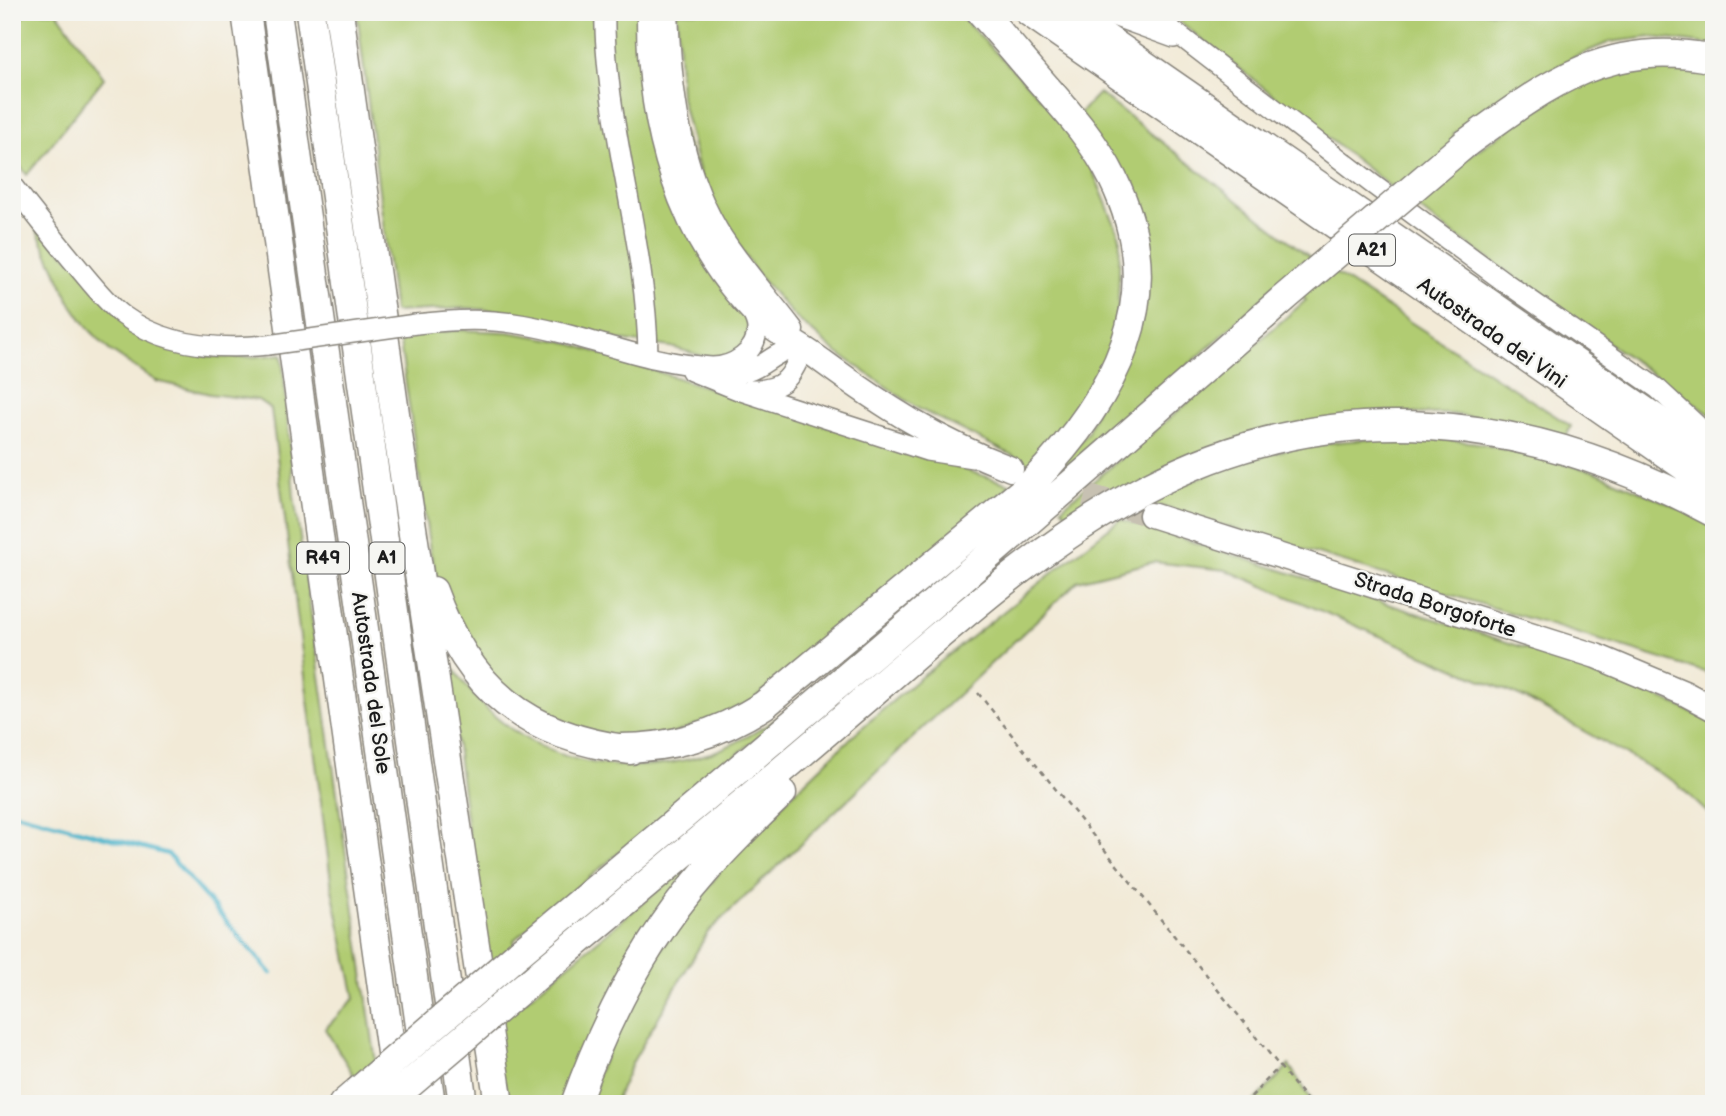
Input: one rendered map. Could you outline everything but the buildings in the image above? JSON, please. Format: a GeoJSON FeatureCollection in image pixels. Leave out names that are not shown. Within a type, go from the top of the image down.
{"type":"FeatureCollection","features":[{"type":"Feature","properties":{"kind":"highway","name":"R49"},"geometry":{"type":"LineString","coordinates":[[246,12],[398,1104]]}},
{"type":"Feature","properties":{"kind":"highway","name":"Autostrada del Sole"},"geometry":{"type":"LineString","coordinates":[[277,12],[431,1104]]}},
{"type":"Feature","properties":{"kind":"highway","name":"Autostrada del Sole"},"geometry":{"type":"LineString","coordinates":[[310,12],[463,1104]]}},
{"type":"Feature","properties":{"kind":"highway"},"geometry":{"type":"LineString","coordinates":[[339,12],[398,435],[499,1104]]}},
{"type":"Feature","properties":{"kind":"highway"},"geometry":{"type":"LineString","coordinates":[[614,748],[654,747],[696,739],[741,719],[764,705],[1030,485],[1083,423],[1109,383],[1128,340],[1136,294],[1135,248],[1123,203],[1114,180],[1082,128],[981,12]]}},
{"type":"Feature","properties":{"kind":"highway","name":"Autostrada dei Vini"},"geometry":{"type":"LineString","coordinates":[[1030,12],[1714,487]]}},
{"type":"Feature","properties":{"kind":"highway","name":"Autostrada dei Vini"},"geometry":{"type":"LineString","coordinates":[[1068,12],[1714,459]]}},
{"type":"Feature","properties":{"kind":"highway"},"geometry":{"type":"LineString","coordinates":[[350,1098],[1005,542],[1465,144],[1540,92],[1590,66],[1613,58],[1639,54],[1694,55],[1714,59]]}},
{"type":"Feature","properties":{"kind":"highway"},"geometry":{"type":"LineString","coordinates":[[386,1104],[684,855],[955,622],[1031,563],[1146,487],[1225,453],[1272,439],[1361,425],[1451,427],[1539,442],[1629,471],[1714,513]]}},
{"type":"Feature","properties":{"kind":"highway"},"geometry":{"type":"LineString","coordinates":[[398,435],[432,589],[451,637],[468,663],[498,697],[528,717],[582,741],[614,748],[676,750],[716,740],[746,726],[820,676],[919,598],[1005,542]]}},
{"type":"Feature","properties":{"kind":"highway"},"geometry":{"type":"LineString","coordinates":[[575,1104],[603,1031],[623,991],[655,939],[703,874],[741,832],[818,760],[977,620],[1031,563]]}},
{"type":"Feature","properties":{"kind":"main road"},"geometry":{"type":"LineString","coordinates":[[649,12],[653,82],[659,123],[686,215],[713,261],[763,320],[900,416],[929,433],[1011,469]]}},
{"type":"Feature","properties":{"kind":"main road"},"geometry":{"type":"LineString","coordinates":[[666,12],[669,70],[678,128],[702,205],[730,253],[804,347]]}},
{"type":"Feature","properties":{"kind":"main road","name":"Strada Borgoforte"},"geometry":{"type":"LineString","coordinates":[[1151,515],[1596,656],[1684,693],[1714,709]]}},
{"type":"Feature","properties":{"kind":"street"},"geometry":{"type":"LineString","coordinates":[[605,12],[604,34],[614,119],[655,357]]}},
{"type":"Feature","properties":{"kind":"street"},"geometry":{"type":"LineString","coordinates":[[1102,12],[1191,45]]}},
{"type":"Feature","properties":{"kind":"street"},"geometry":{"type":"LineString","coordinates":[[1149,12],[1506,284],[1658,388],[1714,441]]}},
{"type":"Feature","properties":{"kind":"street"},"geometry":{"type":"LineString","coordinates":[[12,185],[61,248],[110,304],[142,327],[187,343],[231,348],[416,324],[474,320],[512,322],[655,357],[722,366],[739,359],[751,347],[757,329],[747,303]]}},
{"type":"Feature","properties":{"kind":"street"},"geometry":{"type":"LineString","coordinates":[[683,362],[725,373],[737,373],[758,368],[783,349],[804,347],[794,371],[780,384],[760,390],[738,390]]}},
{"type":"Feature","properties":{"kind":"street"},"geometry":{"type":"LineString","coordinates":[[655,357],[738,390],[927,451],[987,459]]}},
{"type":"Feature","properties":{"kind":"path"},"geometry":{"type":"LineString","coordinates":[[978,693],[1310,1104]]}},
{"type":"Feature","properties":{"kind":"path"},"geometry":{"type":"LineString","coordinates":[[1244,1104],[1280,1066]]}},
{"type":"Feature","properties":{"kind":"green space"},"geometry":{"type":"Polygon","coordinates":[[[28,12],[57,12],[104,78],[27,175],[12,156],[12,28],[28,12]]]}},
{"type":"Feature","properties":{"kind":"green space"},"geometry":{"type":"Polygon","coordinates":[[[357,12],[640,12],[748,315],[748,332],[743,344],[720,361],[671,347],[618,340],[519,313],[467,308],[394,312],[357,12]]]}},
{"type":"Feature","properties":{"kind":"green space"},"geometry":{"type":"Polygon","coordinates":[[[677,12],[956,12],[1049,106],[1083,147],[1120,237],[1117,343],[1050,449],[1030,464],[917,408],[832,349],[793,315],[757,274],[705,193],[681,98],[677,12]]]}},
{"type":"Feature","properties":{"kind":"green space"},"geometry":{"type":"Polygon","coordinates":[[[1167,12],[1714,12],[1714,45],[1652,37],[1610,42],[1572,58],[1453,134],[1469,156],[1597,69],[1714,67],[1714,417],[1433,220],[1167,12]]]}},
{"type":"Feature","properties":{"kind":"green space"},"geometry":{"type":"Polygon","coordinates":[[[1099,93],[1310,257],[1571,426],[1566,437],[1452,414],[1389,413],[1067,514],[1061,508],[1306,300],[1284,279],[1086,458],[1038,486],[1088,432],[1144,279],[1079,114],[1099,93]]]}},
{"type":"Feature","properties":{"kind":"green space"},"geometry":{"type":"Polygon","coordinates":[[[35,227],[168,348],[196,355],[224,357],[282,354],[294,496],[382,1104],[359,1104],[353,1074],[325,1029],[355,998],[332,889],[271,409],[258,400],[210,394],[156,381],[109,350],[88,328],[70,302],[35,227]]]}},
{"type":"Feature","properties":{"kind":"green space"},"geometry":{"type":"Polygon","coordinates":[[[459,330],[508,332],[562,341],[1012,485],[751,702],[665,737],[592,735],[500,689],[440,588],[430,551],[399,336],[459,330]]]}},
{"type":"Feature","properties":{"kind":"green space"},"geometry":{"type":"Polygon","coordinates":[[[1425,437],[1478,443],[1593,471],[1684,510],[1714,528],[1714,675],[1147,502],[1224,468],[1285,450],[1350,441],[1425,437]]]}},
{"type":"Feature","properties":{"kind":"green space"},"geometry":{"type":"Polygon","coordinates":[[[1120,519],[1541,653],[1612,678],[1714,723],[1714,819],[1675,782],[1526,699],[1226,570],[1153,562],[1078,581],[708,932],[632,1063],[614,1104],[583,1104],[648,966],[742,843],[858,731],[916,681],[1120,519]]]}},
{"type":"Feature","properties":{"kind":"green space"},"geometry":{"type":"Polygon","coordinates":[[[445,653],[468,687],[494,716],[525,738],[558,754],[594,763],[632,766],[671,763],[711,753],[742,739],[791,710],[514,940],[526,1000],[735,826],[564,1104],[503,1104],[445,653]]]}},
{"type":"Feature","properties":{"kind":"green space"},"geometry":{"type":"Polygon","coordinates":[[[1289,1065],[1314,1104],[1252,1104],[1289,1065]]]}},
{"type":"Feature","properties":{"kind":"waterway"},"geometry":{"type":"LineString","coordinates":[[12,812],[168,854],[271,973]]}},
{"type":"Feature","properties":{"kind":"tunnel"},"geometry":{"type":"LineString","coordinates":[[1051,484],[1151,515]]}}]}
